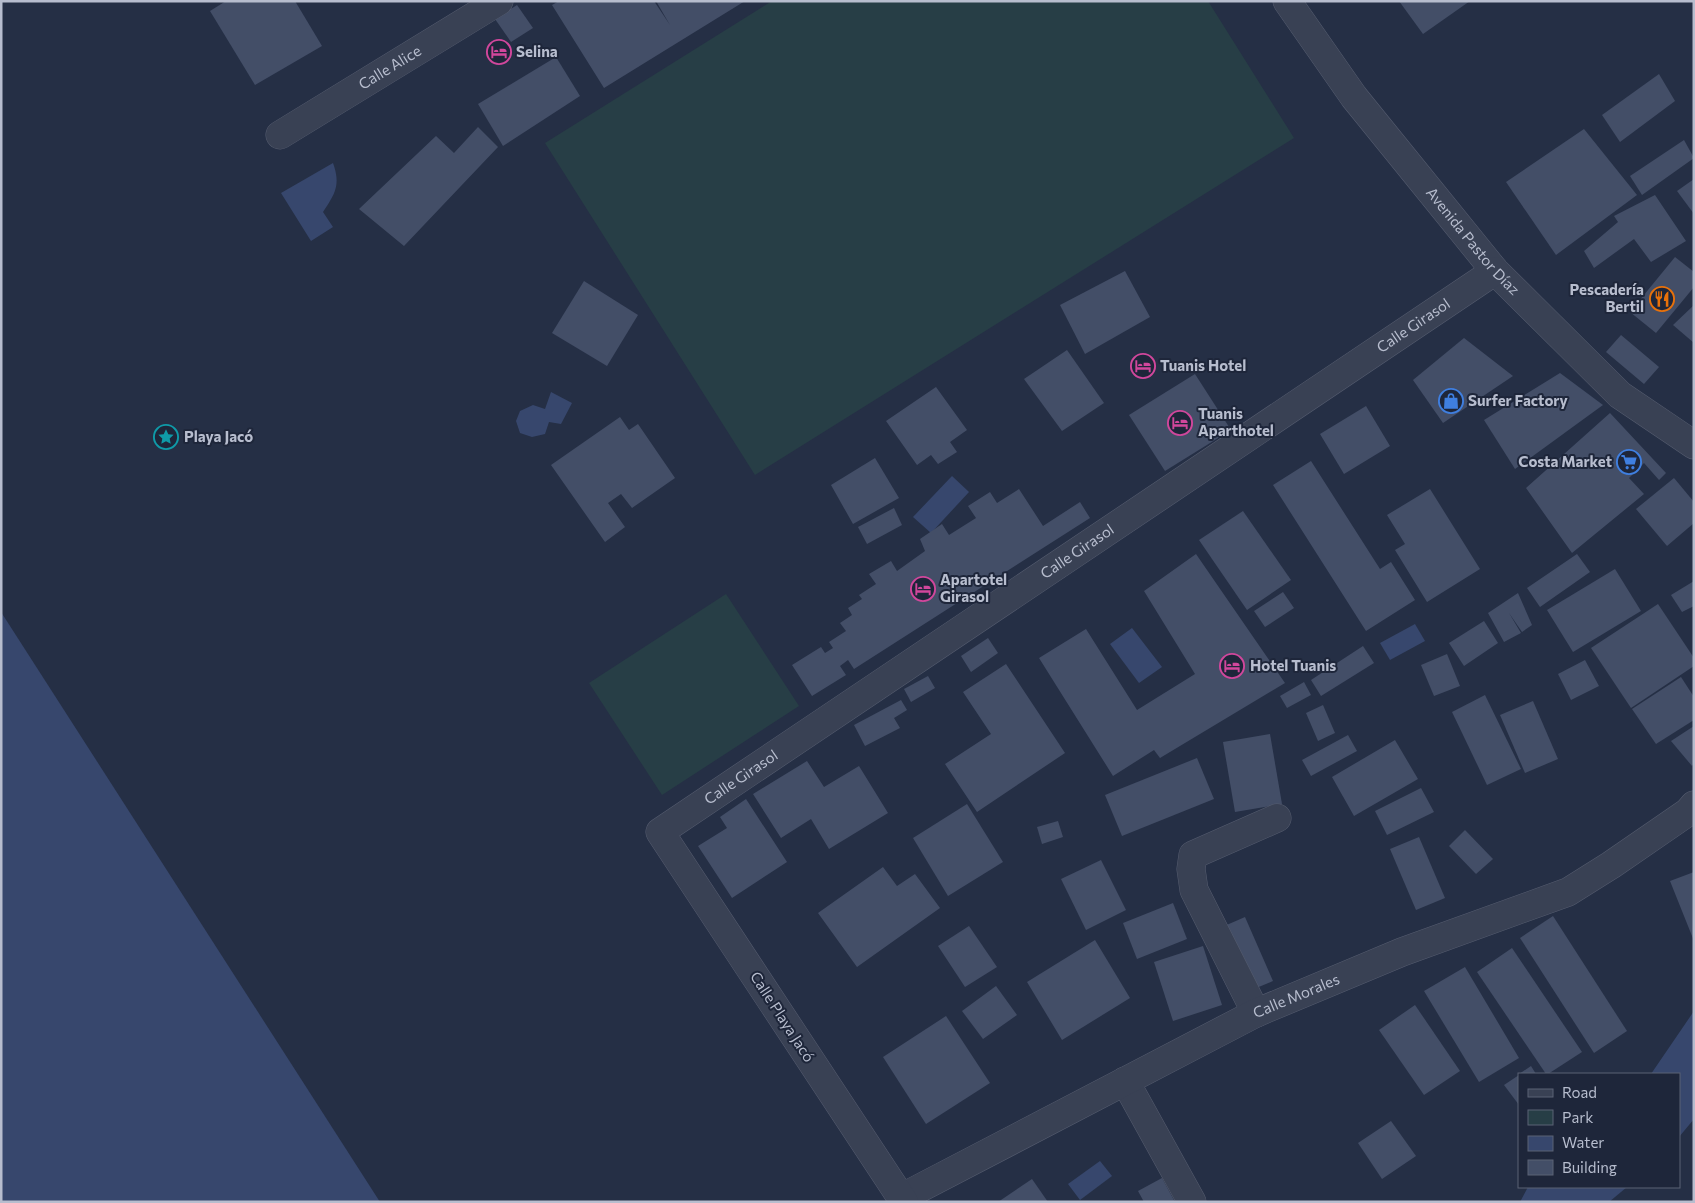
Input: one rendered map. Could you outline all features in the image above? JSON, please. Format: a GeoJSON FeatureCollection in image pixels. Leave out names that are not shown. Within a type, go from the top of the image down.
{"type":"FeatureCollection","features":[{"type":"Feature","properties":{"kind":"street","name":"Calle Alice"},"geometry":{"type":"LineString","coordinates":[[280,135],[499,1]]}},
{"type":"Feature","properties":{"kind":"street","name":"Avenida Pastor Díaz"},"geometry":{"type":"LineString","coordinates":[[1287,1],[1354,97],[1495,271],[1620,394],[1694,445]]}},
{"type":"Feature","properties":{"kind":"street","name":"Calle Girasol"},"geometry":{"type":"LineString","coordinates":[[660,832],[1495,271]]}},
{"type":"Feature","properties":{"kind":"street","name":"Calle Morales"},"geometry":{"type":"LineString","coordinates":[[903,1200],[1256,1013],[1402,952],[1568,892],[1611,866],[1688,812],[1694,805]]}},
{"type":"Feature","properties":{"kind":"street"},"geometry":{"type":"LineString","coordinates":[[1256,1013],[1194,890],[1191,869],[1192,855],[1277,818]]}},
{"type":"Feature","properties":{"kind":"street","name":"Calle Playa Jacó"},"geometry":{"type":"LineString","coordinates":[[660,832],[903,1200]]}},
{"type":"Feature","properties":{"kind":"street"},"geometry":{"type":"LineString","coordinates":[[1125,1081],[1192,1202]]}},
{"type":"Feature","properties":{"kind":"green space"},"geometry":{"type":"Polygon","coordinates":[[[772,1],[1208,1],[1294,138],[755,475],[545,143],[772,1]]]}},
{"type":"Feature","properties":{"kind":"green space"},"geometry":{"type":"Polygon","coordinates":[[[726,594],[799,706],[662,795],[589,683],[726,594]]]}},
{"type":"Feature","properties":{"kind":"water"},"geometry":{"type":"Polygon","coordinates":[[[333,163],[337,177],[336,189],[323,212],[333,227],[311,241],[281,193],[333,163]]]}},
{"type":"Feature","properties":{"kind":"water"},"geometry":{"type":"Polygon","coordinates":[[[551,392],[572,403],[561,424],[549,422],[545,434],[532,437],[520,433],[516,421],[520,411],[533,405],[545,409],[551,392]]]}},
{"type":"Feature","properties":{"kind":"water"},"geometry":{"type":"Polygon","coordinates":[[[952,476],[969,492],[931,533],[913,517],[952,476]]]}},
{"type":"Feature","properties":{"kind":"water"},"geometry":{"type":"Polygon","coordinates":[[[1,612],[380,1202],[1,1202],[1,612]]]}},
{"type":"Feature","properties":{"kind":"water"},"geometry":{"type":"Polygon","coordinates":[[[1415,624],[1425,641],[1390,660],[1380,643],[1415,624]]]}},
{"type":"Feature","properties":{"kind":"water"},"geometry":{"type":"Polygon","coordinates":[[[1132,628],[1162,667],[1139,683],[1110,644],[1132,628]]]}},
{"type":"Feature","properties":{"kind":"water"},"geometry":{"type":"Polygon","coordinates":[[[1694,1011],[1694,1119],[1680,1136],[1680,1073],[1652,1073],[1694,1011]]]}},
{"type":"Feature","properties":{"kind":"water"},"geometry":{"type":"Polygon","coordinates":[[[1100,1161],[1112,1176],[1080,1200],[1068,1184],[1100,1161]]]}},
{"type":"Feature","properties":{"kind":"water"},"geometry":{"type":"Polygon","coordinates":[[[1527,1188],[1626,1188],[1609,1202],[1520,1202],[1527,1188]]]}},
{"type":"Feature","properties":{"kind":"building"},"geometry":{"type":"Polygon","coordinates":[[[226,1],[295,1],[322,46],[255,85],[210,11],[226,1]]]}},
{"type":"Feature","properties":{"kind":"building"},"geometry":{"type":"Polygon","coordinates":[[[559,1],[654,1],[670,25],[656,1],[745,1],[604,88],[552,5],[559,1]]]}},
{"type":"Feature","properties":{"kind":"building"},"geometry":{"type":"Polygon","coordinates":[[[1399,1],[1470,1],[1423,34],[1399,1]]]}},
{"type":"Feature","properties":{"kind":"building"},"geometry":{"type":"Polygon","coordinates":[[[517,5],[533,28],[511,42],[495,19],[517,5]]]}},
{"type":"Feature","properties":{"kind":"building"},"geometry":{"type":"Polygon","coordinates":[[[556,57],[580,96],[503,146],[478,104],[556,57]]]}},
{"type":"Feature","properties":{"kind":"building"},"geometry":{"type":"Polygon","coordinates":[[[1659,74],[1675,101],[1620,142],[1602,115],[1659,74]]]}},
{"type":"Feature","properties":{"kind":"building"},"geometry":{"type":"Polygon","coordinates":[[[478,127],[498,147],[404,246],[359,209],[436,136],[454,153],[478,127]]]}},
{"type":"Feature","properties":{"kind":"building"},"geometry":{"type":"Polygon","coordinates":[[[1584,129],[1637,195],[1556,255],[1506,182],[1584,129]]]}},
{"type":"Feature","properties":{"kind":"building"},"geometry":{"type":"Polygon","coordinates":[[[1684,140],[1694,158],[1642,195],[1630,176],[1684,140]]]}},
{"type":"Feature","properties":{"kind":"building"},"geometry":{"type":"Polygon","coordinates":[[[1694,179],[1694,214],[1677,191],[1694,179]]]}},
{"type":"Feature","properties":{"kind":"building"},"geometry":{"type":"Polygon","coordinates":[[[1655,195],[1686,241],[1651,262],[1634,239],[1594,268],[1584,251],[1618,222],[1614,216],[1655,195]]]}},
{"type":"Feature","properties":{"kind":"building","name":"Pescadería Bertil"},"geometry":{"type":"Polygon","coordinates":[[[1675,257],[1694,272],[1694,287],[1656,333],[1630,312],[1675,257]]]}},
{"type":"Feature","properties":{"kind":"building"},"geometry":{"type":"Polygon","coordinates":[[[1125,271],[1150,317],[1085,354],[1060,305],[1125,271]]]}},
{"type":"Feature","properties":{"kind":"building"},"geometry":{"type":"Polygon","coordinates":[[[584,281],[638,315],[607,366],[552,333],[584,281]]]}},
{"type":"Feature","properties":{"kind":"building"},"geometry":{"type":"Polygon","coordinates":[[[1694,305],[1694,343],[1673,325],[1694,305]]]}},
{"type":"Feature","properties":{"kind":"building"},"geometry":{"type":"Polygon","coordinates":[[[1621,335],[1659,367],[1644,384],[1606,352],[1621,335]]]}},
{"type":"Feature","properties":{"kind":"building","name":"Surfer Factory"},"geometry":{"type":"Polygon","coordinates":[[[1464,338],[1513,376],[1443,423],[1413,380],[1464,338]]]}},
{"type":"Feature","properties":{"kind":"building"},"geometry":{"type":"Polygon","coordinates":[[[1067,350],[1104,403],[1062,431],[1024,379],[1067,350]]]}},
{"type":"Feature","properties":{"kind":"building"},"geometry":{"type":"Polygon","coordinates":[[[1560,373],[1603,405],[1515,469],[1484,420],[1560,373]]]}},
{"type":"Feature","properties":{"kind":"building","name":"Tuanis Aparthotel"},"geometry":{"type":"Polygon","coordinates":[[[1195,374],[1231,430],[1165,471],[1129,415],[1195,374]]]}},
{"type":"Feature","properties":{"kind":"building"},"geometry":{"type":"Polygon","coordinates":[[[936,387],[967,430],[950,442],[957,452],[938,464],[931,455],[917,465],[886,421],[936,387]]]}},
{"type":"Feature","properties":{"kind":"building"},"geometry":{"type":"Polygon","coordinates":[[[1366,406],[1390,446],[1344,474],[1320,434],[1366,406]]]}},
{"type":"Feature","properties":{"kind":"building"},"geometry":{"type":"Polygon","coordinates":[[[1610,413],[1666,473],[1659,480],[1644,463],[1629,478],[1644,494],[1572,553],[1526,488],[1610,413]]]}},
{"type":"Feature","properties":{"kind":"building"},"geometry":{"type":"Polygon","coordinates":[[[620,417],[629,430],[638,424],[675,478],[632,508],[621,494],[608,503],[625,527],[605,542],[551,465],[620,417]]]}},
{"type":"Feature","properties":{"kind":"building"},"geometry":{"type":"Polygon","coordinates":[[[875,458],[899,498],[853,524],[831,485],[875,458]]]}},
{"type":"Feature","properties":{"kind":"building"},"geometry":{"type":"Polygon","coordinates":[[[1311,461],[1380,569],[1391,562],[1415,600],[1366,631],[1273,485],[1311,461]]]}},
{"type":"Feature","properties":{"kind":"building"},"geometry":{"type":"Polygon","coordinates":[[[1674,478],[1694,502],[1694,523],[1667,546],[1636,509],[1674,478]]]}},
{"type":"Feature","properties":{"kind":"building","name":"Apartotel Girasol"},"geometry":{"type":"Polygon","coordinates":[[[1019,489],[1043,526],[1080,502],[1090,518],[854,669],[848,660],[840,666],[846,675],[812,696],[792,665],[821,647],[825,653],[833,648],[829,642],[846,631],[840,623],[852,615],[848,608],[862,599],[859,595],[876,584],[869,574],[891,561],[897,571],[925,551],[920,539],[942,524],[949,535],[976,518],[968,506],[990,492],[997,503],[1019,489]]]}},
{"type":"Feature","properties":{"kind":"building"},"geometry":{"type":"Polygon","coordinates":[[[1430,489],[1480,569],[1427,602],[1395,550],[1405,544],[1387,515],[1430,489]]]}},
{"type":"Feature","properties":{"kind":"building"},"geometry":{"type":"Polygon","coordinates":[[[894,508],[902,525],[867,544],[858,527],[894,508]]]}},
{"type":"Feature","properties":{"kind":"building"},"geometry":{"type":"Polygon","coordinates":[[[1243,511],[1291,580],[1247,610],[1199,540],[1243,511]]]}},
{"type":"Feature","properties":{"kind":"building","name":"Hotel Tuanis"},"geometry":{"type":"Polygon","coordinates":[[[1196,554],[1285,683],[1160,758],[1154,750],[1113,776],[1039,658],[1086,629],[1137,710],[1195,674],[1144,591],[1196,554]]]}},
{"type":"Feature","properties":{"kind":"building"},"geometry":{"type":"Polygon","coordinates":[[[1577,554],[1590,572],[1540,607],[1527,588],[1577,554]]]}},
{"type":"Feature","properties":{"kind":"building"},"geometry":{"type":"Polygon","coordinates":[[[1615,569],[1641,611],[1573,652],[1547,610],[1615,569]]]}},
{"type":"Feature","properties":{"kind":"building"},"geometry":{"type":"Polygon","coordinates":[[[1694,581],[1694,606],[1682,612],[1671,595],[1694,581]]]}},
{"type":"Feature","properties":{"kind":"building"},"geometry":{"type":"Polygon","coordinates":[[[1283,592],[1294,608],[1265,627],[1254,611],[1283,592]]]}},
{"type":"Feature","properties":{"kind":"building"},"geometry":{"type":"Polygon","coordinates":[[[1518,593],[1532,625],[1522,632],[1509,613],[1521,633],[1504,642],[1488,613],[1518,593]]]}},
{"type":"Feature","properties":{"kind":"building"},"geometry":{"type":"Polygon","coordinates":[[[1658,604],[1694,658],[1694,666],[1631,708],[1591,648],[1658,604]]]}},
{"type":"Feature","properties":{"kind":"building"},"geometry":{"type":"Polygon","coordinates":[[[1484,621],[1498,643],[1464,666],[1449,643],[1484,621]]]}},
{"type":"Feature","properties":{"kind":"building"},"geometry":{"type":"Polygon","coordinates":[[[988,638],[998,653],[971,672],[961,656],[988,638]]]}},
{"type":"Feature","properties":{"kind":"building"},"geometry":{"type":"Polygon","coordinates":[[[1363,646],[1374,663],[1321,696],[1311,680],[1363,646]]]}},
{"type":"Feature","properties":{"kind":"building"},"geometry":{"type":"Polygon","coordinates":[[[1447,654],[1460,686],[1434,696],[1421,665],[1447,654]]]}},
{"type":"Feature","properties":{"kind":"building"},"geometry":{"type":"Polygon","coordinates":[[[1585,660],[1599,686],[1571,700],[1558,674],[1585,660]]]}},
{"type":"Feature","properties":{"kind":"building"},"geometry":{"type":"Polygon","coordinates":[[[1006,664],[1065,753],[977,812],[945,764],[991,734],[963,692],[1006,664]]]}},
{"type":"Feature","properties":{"kind":"building"},"geometry":{"type":"Polygon","coordinates":[[[928,676],[935,688],[911,702],[904,689],[928,676]]]}},
{"type":"Feature","properties":{"kind":"building"},"geometry":{"type":"Polygon","coordinates":[[[1681,677],[1694,697],[1694,720],[1656,744],[1632,709],[1681,677]]]}},
{"type":"Feature","properties":{"kind":"building"},"geometry":{"type":"Polygon","coordinates":[[[1304,682],[1311,695],[1287,708],[1280,696],[1304,682]]]}},
{"type":"Feature","properties":{"kind":"building"},"geometry":{"type":"Polygon","coordinates":[[[1485,695],[1521,769],[1487,785],[1452,712],[1485,695]]]}},
{"type":"Feature","properties":{"kind":"building"},"geometry":{"type":"Polygon","coordinates":[[[901,700],[907,710],[894,718],[900,728],[865,746],[854,725],[901,700]]]}},
{"type":"Feature","properties":{"kind":"building"},"geometry":{"type":"Polygon","coordinates":[[[1533,701],[1558,759],[1525,773],[1500,715],[1533,701]]]}},
{"type":"Feature","properties":{"kind":"building"},"geometry":{"type":"Polygon","coordinates":[[[1323,705],[1335,733],[1318,741],[1306,713],[1323,705]]]}},
{"type":"Feature","properties":{"kind":"building"},"geometry":{"type":"Polygon","coordinates":[[[1694,726],[1694,763],[1692,766],[1671,741],[1694,726]]]}},
{"type":"Feature","properties":{"kind":"building"},"geometry":{"type":"Polygon","coordinates":[[[1270,734],[1282,804],[1235,812],[1223,742],[1270,734]]]}},
{"type":"Feature","properties":{"kind":"building"},"geometry":{"type":"Polygon","coordinates":[[[1348,735],[1357,751],[1311,776],[1302,760],[1348,735]]]}},
{"type":"Feature","properties":{"kind":"building"},"geometry":{"type":"Polygon","coordinates":[[[1395,740],[1418,779],[1354,816],[1332,777],[1395,740]]]}},
{"type":"Feature","properties":{"kind":"building"},"geometry":{"type":"Polygon","coordinates":[[[1197,758],[1214,799],[1122,836],[1105,795],[1197,758]]]}},
{"type":"Feature","properties":{"kind":"building"},"geometry":{"type":"Polygon","coordinates":[[[807,761],[824,787],[859,766],[888,813],[829,849],[811,819],[781,838],[753,794],[807,761]]]}},
{"type":"Feature","properties":{"kind":"building"},"geometry":{"type":"Polygon","coordinates":[[[1421,788],[1434,812],[1387,835],[1375,811],[1421,788]]]}},
{"type":"Feature","properties":{"kind":"building"},"geometry":{"type":"Polygon","coordinates":[[[746,799],[787,862],[732,898],[698,846],[727,828],[720,817],[746,799]]]}},
{"type":"Feature","properties":{"kind":"building"},"geometry":{"type":"Polygon","coordinates":[[[967,804],[1003,862],[948,896],[913,838],[967,804]]]}},
{"type":"Feature","properties":{"kind":"building"},"geometry":{"type":"Polygon","coordinates":[[[1058,821],[1063,837],[1042,844],[1037,827],[1058,821]]]}},
{"type":"Feature","properties":{"kind":"building"},"geometry":{"type":"Polygon","coordinates":[[[1465,830],[1493,859],[1476,874],[1449,846],[1465,830]]]}},
{"type":"Feature","properties":{"kind":"building"},"geometry":{"type":"Polygon","coordinates":[[[1419,837],[1445,898],[1416,910],[1390,849],[1419,837]]]}},
{"type":"Feature","properties":{"kind":"building"},"geometry":{"type":"Polygon","coordinates":[[[1101,860],[1126,910],[1086,930],[1061,879],[1101,860]]]}},
{"type":"Feature","properties":{"kind":"building"},"geometry":{"type":"Polygon","coordinates":[[[883,867],[897,886],[915,874],[940,908],[857,967],[818,913],[883,867]]]}},
{"type":"Feature","properties":{"kind":"building"},"geometry":{"type":"Polygon","coordinates":[[[1694,872],[1694,941],[1670,881],[1694,872]]]}},
{"type":"Feature","properties":{"kind":"building"},"geometry":{"type":"Polygon","coordinates":[[[1173,903],[1187,939],[1137,959],[1123,923],[1173,903]]]}},
{"type":"Feature","properties":{"kind":"building"},"geometry":{"type":"Polygon","coordinates":[[[1553,916],[1627,1031],[1594,1053],[1520,938],[1553,916]]]}},
{"type":"Feature","properties":{"kind":"building"},"geometry":{"type":"Polygon","coordinates":[[[1245,917],[1273,981],[1249,991],[1222,927],[1245,917]]]}},
{"type":"Feature","properties":{"kind":"building"},"geometry":{"type":"Polygon","coordinates":[[[969,926],[997,967],[965,987],[938,946],[969,926]]]}},
{"type":"Feature","properties":{"kind":"building"},"geometry":{"type":"Polygon","coordinates":[[[1095,940],[1130,998],[1062,1040],[1027,982],[1095,940]]]}},
{"type":"Feature","properties":{"kind":"building"},"geometry":{"type":"Polygon","coordinates":[[[1203,946],[1222,1005],[1173,1021],[1154,962],[1203,946]]]}},
{"type":"Feature","properties":{"kind":"building"},"geometry":{"type":"Polygon","coordinates":[[[1512,948],[1582,1052],[1550,1073],[1545,1073],[1477,972],[1512,948]]]}},
{"type":"Feature","properties":{"kind":"building"},"geometry":{"type":"Polygon","coordinates":[[[1465,967],[1519,1058],[1479,1082],[1424,991],[1465,967]]]}},
{"type":"Feature","properties":{"kind":"building"},"geometry":{"type":"Polygon","coordinates":[[[996,986],[1017,1015],[983,1039],[962,1011],[996,986]]]}},
{"type":"Feature","properties":{"kind":"building"},"geometry":{"type":"Polygon","coordinates":[[[1415,1005],[1460,1071],[1424,1095],[1379,1030],[1415,1005]]]}},
{"type":"Feature","properties":{"kind":"building"},"geometry":{"type":"Polygon","coordinates":[[[946,1016],[990,1083],[926,1124],[883,1057],[946,1016]]]}},
{"type":"Feature","properties":{"kind":"building"},"geometry":{"type":"Polygon","coordinates":[[[1531,1066],[1535,1073],[1520,1073],[1531,1066]]]}},
{"type":"Feature","properties":{"kind":"building"},"geometry":{"type":"Polygon","coordinates":[[[1518,1076],[1518,1104],[1504,1085],[1518,1076]]]}},
{"type":"Feature","properties":{"kind":"building"},"geometry":{"type":"Polygon","coordinates":[[[1391,1121],[1416,1156],[1382,1179],[1358,1143],[1391,1121]]]}},
{"type":"Feature","properties":{"kind":"building"},"geometry":{"type":"Polygon","coordinates":[[[1162,1178],[1175,1202],[1144,1202],[1138,1191],[1162,1178]]]}},
{"type":"Feature","properties":{"kind":"building"},"geometry":{"type":"Polygon","coordinates":[[[1032,1179],[1048,1202],[998,1202],[1032,1179]]]}},
{"type":"Feature","properties":{"kind":"place","name":"Selina"},"geometry":{"type":"Point","coordinates":[499,52]}},
{"type":"Feature","properties":{"kind":"place","name":"Pescadería Bertil"},"geometry":{"type":"Point","coordinates":[1662,299]}},
{"type":"Feature","properties":{"kind":"place","name":"Tuanis Hotel"},"geometry":{"type":"Point","coordinates":[1143,366]}},
{"type":"Feature","properties":{"kind":"place","name":"Surfer Factory"},"geometry":{"type":"Point","coordinates":[1451,401]}},
{"type":"Feature","properties":{"kind":"place","name":"Tuanis Aparthotel"},"geometry":{"type":"Point","coordinates":[1180,423]}},
{"type":"Feature","properties":{"kind":"place","name":"Playa Jacó"},"geometry":{"type":"Point","coordinates":[166,437]}},
{"type":"Feature","properties":{"kind":"place","name":"Costa Market"},"geometry":{"type":"Point","coordinates":[1629,462]}},
{"type":"Feature","properties":{"kind":"place","name":"Apartotel Girasol"},"geometry":{"type":"Point","coordinates":[923,589]}},
{"type":"Feature","properties":{"kind":"place","name":"Hotel Tuanis"},"geometry":{"type":"Point","coordinates":[1232,666]}}]}
